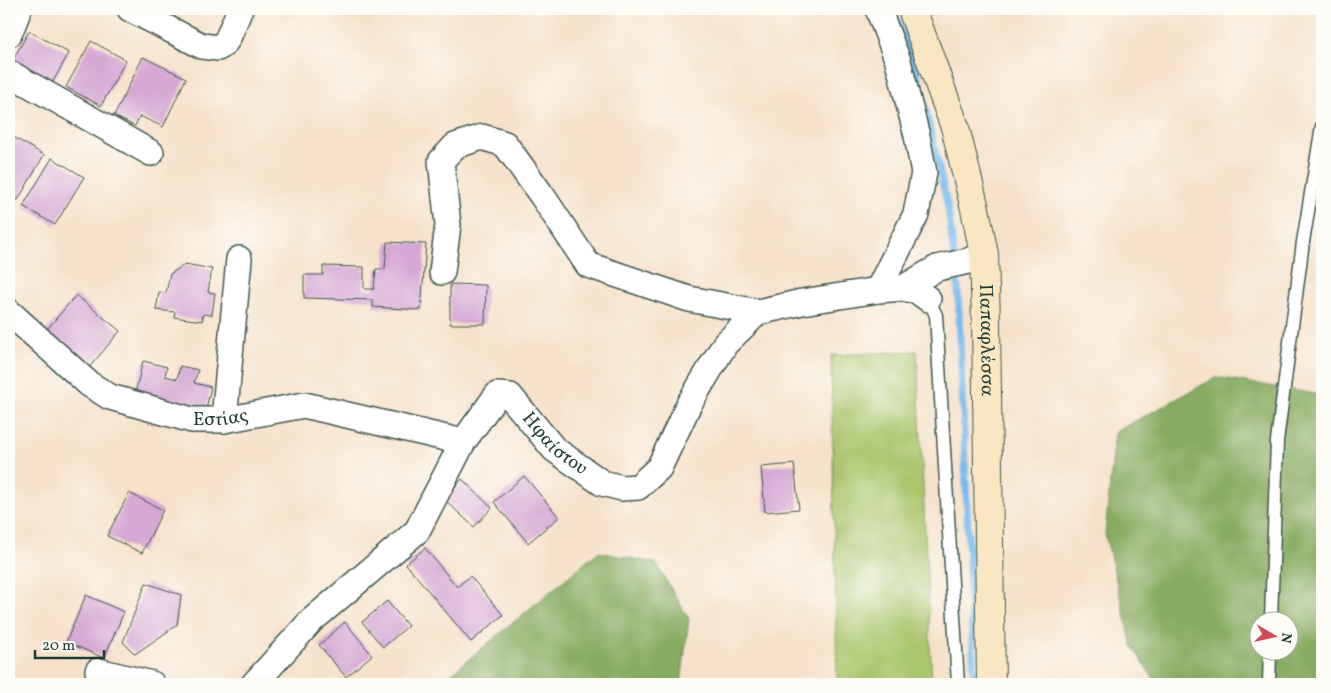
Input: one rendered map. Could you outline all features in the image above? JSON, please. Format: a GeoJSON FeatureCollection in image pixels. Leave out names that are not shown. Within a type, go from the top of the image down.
{"type":"FeatureCollection","features":[{"type":"Feature","properties":{"kind":"street"},"geometry":{"type":"LineString","coordinates":[[9,34],[19,9]]}},
{"type":"Feature","properties":{"kind":"street"},"geometry":{"type":"LineString","coordinates":[[130,9],[202,46],[218,48],[228,38],[240,9]]}},
{"type":"Feature","properties":{"kind":"street"},"geometry":{"type":"LineString","coordinates":[[878,9],[898,61],[917,136],[924,173],[916,214],[878,290]]}},
{"type":"Feature","properties":{"kind":"street","name":"Παπαφλέσσα"},"geometry":{"type":"LineString","coordinates":[[912,9],[955,127],[975,209],[976,257],[986,322],[991,684]]}},
{"type":"Feature","properties":{"kind":"street"},"geometry":{"type":"LineString","coordinates":[[9,73],[150,153]]}},
{"type":"Feature","properties":{"kind":"street"},"geometry":{"type":"LineString","coordinates":[[442,272],[448,225],[442,161],[455,146],[482,137],[505,144],[588,265],[688,299],[758,312],[802,302],[903,288],[918,291],[928,299]]}},
{"type":"Feature","properties":{"kind":"street"},"geometry":{"type":"LineString","coordinates":[[903,288],[937,268],[976,257]]}},
{"type":"Feature","properties":{"kind":"street"},"geometry":{"type":"LineString","coordinates":[[224,420],[239,259]]}},
{"type":"Feature","properties":{"kind":"street","name":"Εστίας"},"geometry":{"type":"LineString","coordinates":[[9,312],[89,384],[110,397],[192,420],[224,420],[304,406],[463,442]]}},
{"type":"Feature","properties":{"kind":"street","name":"Ηφαίστου"},"geometry":{"type":"LineString","coordinates":[[254,684],[311,621],[417,531],[463,442],[497,395],[510,396],[554,449],[594,478],[602,483],[622,488],[638,487],[659,468],[690,404],[725,344],[758,312]]}},
{"type":"Feature","properties":{"kind":"street"},"geometry":{"type":"LineString","coordinates":[[98,671],[152,684]]}},
{"type":"Feature","properties":{"kind":"lane"},"geometry":{"type":"LineString","coordinates":[[1271,610],[1277,442],[1303,242],[1322,126]]}},
{"type":"Feature","properties":{"kind":"lane"},"geometry":{"type":"LineString","coordinates":[[928,299],[936,314],[958,684]]}},
{"type":"Feature","properties":{"kind":"lane"},"geometry":{"type":"LineString","coordinates":[[1269,684],[1270,660]]}},
{"type":"Feature","properties":{"kind":"green space"},"geometry":{"type":"Polygon","coordinates":[[[917,351],[932,684],[837,684],[831,355],[917,351]]]}},
{"type":"Feature","properties":{"kind":"green space"},"geometry":{"type":"Polygon","coordinates":[[[1217,377],[1322,395],[1322,684],[1157,684],[1132,646],[1105,534],[1115,432],[1217,377]]]}},
{"type":"Feature","properties":{"kind":"green space"},"geometry":{"type":"Polygon","coordinates":[[[598,552],[656,563],[689,619],[681,684],[439,684],[598,552]]]}},
{"type":"Feature","properties":{"kind":"building"},"geometry":{"type":"Polygon","coordinates":[[[29,31],[69,53],[51,85],[11,63],[29,31]]]}},
{"type":"Feature","properties":{"kind":"building"},"geometry":{"type":"Polygon","coordinates":[[[91,41],[126,60],[101,106],[66,87],[91,41]]]}},
{"type":"Feature","properties":{"kind":"building"},"geometry":{"type":"Polygon","coordinates":[[[143,57],[186,78],[163,127],[140,116],[135,126],[114,116],[143,57]]]}},
{"type":"Feature","properties":{"kind":"building"},"geometry":{"type":"Polygon","coordinates":[[[10,135],[44,155],[18,200],[9,195],[10,135]]]}},
{"type":"Feature","properties":{"kind":"building"},"geometry":{"type":"Polygon","coordinates":[[[52,158],[84,177],[55,225],[23,206],[52,158]]]}},
{"type":"Feature","properties":{"kind":"building"},"geometry":{"type":"Polygon","coordinates":[[[387,242],[426,244],[421,310],[373,307],[373,300],[304,298],[304,275],[323,275],[323,266],[364,267],[364,289],[374,289],[376,269],[385,269],[387,242]]]}},
{"type":"Feature","properties":{"kind":"building"},"geometry":{"type":"Polygon","coordinates":[[[185,264],[212,269],[208,292],[215,293],[212,315],[203,314],[202,321],[174,317],[175,312],[156,310],[159,292],[166,293],[170,274],[185,264]]]}},
{"type":"Feature","properties":{"kind":"building"},"geometry":{"type":"Polygon","coordinates":[[[450,284],[486,285],[485,324],[450,324],[450,284]]]}},
{"type":"Feature","properties":{"kind":"building"},"geometry":{"type":"Polygon","coordinates":[[[76,295],[120,331],[88,369],[44,333],[76,295]]]}},
{"type":"Feature","properties":{"kind":"building"},"geometry":{"type":"Polygon","coordinates":[[[143,361],[167,367],[165,376],[177,379],[180,366],[198,370],[194,383],[211,387],[205,414],[134,397],[143,361]]]}},
{"type":"Feature","properties":{"kind":"building"},"geometry":{"type":"Polygon","coordinates":[[[794,464],[799,509],[765,512],[761,467],[794,464]]]}},
{"type":"Feature","properties":{"kind":"building"},"geometry":{"type":"Polygon","coordinates":[[[524,476],[559,517],[528,543],[494,502],[524,476]]]}},
{"type":"Feature","properties":{"kind":"building"},"geometry":{"type":"Polygon","coordinates":[[[462,479],[492,508],[474,527],[444,499],[462,479]]]}},
{"type":"Feature","properties":{"kind":"building"},"geometry":{"type":"Polygon","coordinates":[[[129,493],[163,510],[142,553],[107,536],[129,493]]]}},
{"type":"Feature","properties":{"kind":"building"},"geometry":{"type":"Polygon","coordinates":[[[425,548],[457,587],[470,576],[503,615],[471,642],[406,564],[425,548]]]}},
{"type":"Feature","properties":{"kind":"building"},"geometry":{"type":"Polygon","coordinates":[[[146,583],[181,595],[177,625],[135,654],[123,642],[146,583]]]}},
{"type":"Feature","properties":{"kind":"building"},"geometry":{"type":"Polygon","coordinates":[[[86,595],[124,612],[104,658],[66,642],[86,595]]]}},
{"type":"Feature","properties":{"kind":"building"},"geometry":{"type":"Polygon","coordinates":[[[387,601],[408,626],[383,647],[362,622],[387,601]]]}},
{"type":"Feature","properties":{"kind":"building"},"geometry":{"type":"Polygon","coordinates":[[[345,622],[372,655],[346,677],[319,645],[345,622]]]}},
{"type":"Feature","properties":{"kind":"waterway"},"geometry":{"type":"LineString","coordinates":[[893,9],[917,72],[948,208],[958,288],[974,684]]}}]}
